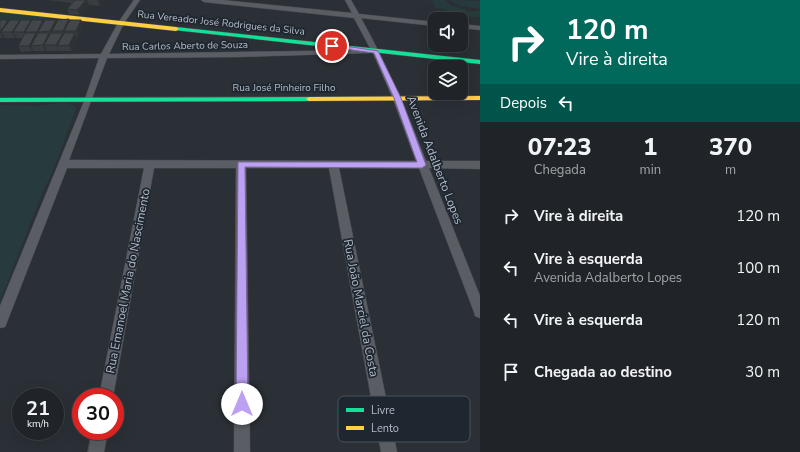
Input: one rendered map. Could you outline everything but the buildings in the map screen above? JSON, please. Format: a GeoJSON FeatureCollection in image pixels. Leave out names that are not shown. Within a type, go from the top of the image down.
{"type":"FeatureCollection","features":[{"type":"Feature","properties":{"kind":"street"},"geometry":{"type":"LineString","coordinates":[[0,322],[89,99],[104,56],[121,23],[137,0]]}},
{"type":"Feature","properties":{"kind":"street"},"geometry":{"type":"LineString","coordinates":[[204,0],[428,23]]}},
{"type":"Feature","properties":{"kind":"street","name":"Avenida Adalberto Lopes"},"geometry":{"type":"LineString","coordinates":[[348,0],[397,98],[480,312]]}},
{"type":"Feature","properties":{"kind":"street","name":"Rua Vereador José Rodrigues da Silva"},"geometry":{"type":"LineString","coordinates":[[0,10],[80,20],[306,42],[373,52],[480,62]]}},
{"type":"Feature","properties":{"kind":"street"},"geometry":{"type":"LineString","coordinates":[[32,22],[80,20]]}},
{"type":"Feature","properties":{"kind":"street"},"geometry":{"type":"LineString","coordinates":[[468,27],[480,28]]}},
{"type":"Feature","properties":{"kind":"street","name":"Rua Carlos Aberto de Souza"},"geometry":{"type":"LineString","coordinates":[[0,57],[373,52]]}},
{"type":"Feature","properties":{"kind":"street","name":"Rua José Pinheiro Filho"},"geometry":{"type":"LineString","coordinates":[[0,100],[480,98]]}},
{"type":"Feature","properties":{"kind":"street"},"geometry":{"type":"LineString","coordinates":[[62,164],[480,166]]}},
{"type":"Feature","properties":{"kind":"street","name":"Rua Emanoel Maria do Nascimento"},"geometry":{"type":"LineString","coordinates":[[108,388],[150,164]]}},
{"type":"Feature","properties":{"kind":"street"},"geometry":{"type":"LineString","coordinates":[[241,164],[242,452]]}},
{"type":"Feature","properties":{"kind":"street","name":"Rua João Marciel da Costa"},"geometry":{"type":"LineString","coordinates":[[333,165],[378,396]]}},
{"type":"Feature","properties":{"kind":"street"},"geometry":{"type":"LineString","coordinates":[[96,452],[98,440]]}},
{"type":"Feature","properties":{"kind":"street","name":"Rua João Marciel da Costa"},"geometry":{"type":"LineString","coordinates":[[387,442],[389,452]]}},
{"type":"Feature","properties":{"kind":"shaded area"},"geometry":{"type":"Polygon","coordinates":[[[432,0],[445,0],[453,6],[469,11],[480,11],[480,17],[468,17],[468,12],[447,12],[446,10],[435,8],[432,0]]]}},
{"type":"Feature","properties":{"kind":"shaded area"},"geometry":{"type":"Polygon","coordinates":[[[450,0],[480,1],[480,9],[460,6],[450,0]]]}},
{"type":"Feature","properties":{"kind":"shaded area"},"geometry":{"type":"Polygon","coordinates":[[[0,11],[53,18],[40,20],[0,21],[0,11]]]}},
{"type":"Feature","properties":{"kind":"shaded area"},"geometry":{"type":"Polygon","coordinates":[[[63,103],[75,106],[76,109],[57,161],[43,191],[0,301],[0,105],[36,106],[63,103]]]}},
{"type":"Feature","properties":{"kind":"traffic: fast"},"geometry":{"type":"LineString","coordinates":[[176,29],[480,62]]}},
{"type":"Feature","properties":{"kind":"traffic: fast"},"geometry":{"type":"LineString","coordinates":[[0,100],[309,99]]}},
{"type":"Feature","properties":{"kind":"traffic: slow"},"geometry":{"type":"LineString","coordinates":[[0,10],[176,29]]}},
{"type":"Feature","properties":{"kind":"traffic: slow"},"geometry":{"type":"LineString","coordinates":[[309,99],[480,98]]}},
{"type":"Feature","properties":{"kind":"route"},"geometry":{"type":"LineString","coordinates":[[242,404],[241,164],[422,165],[397,98],[376,52],[332,46]]}}]}
